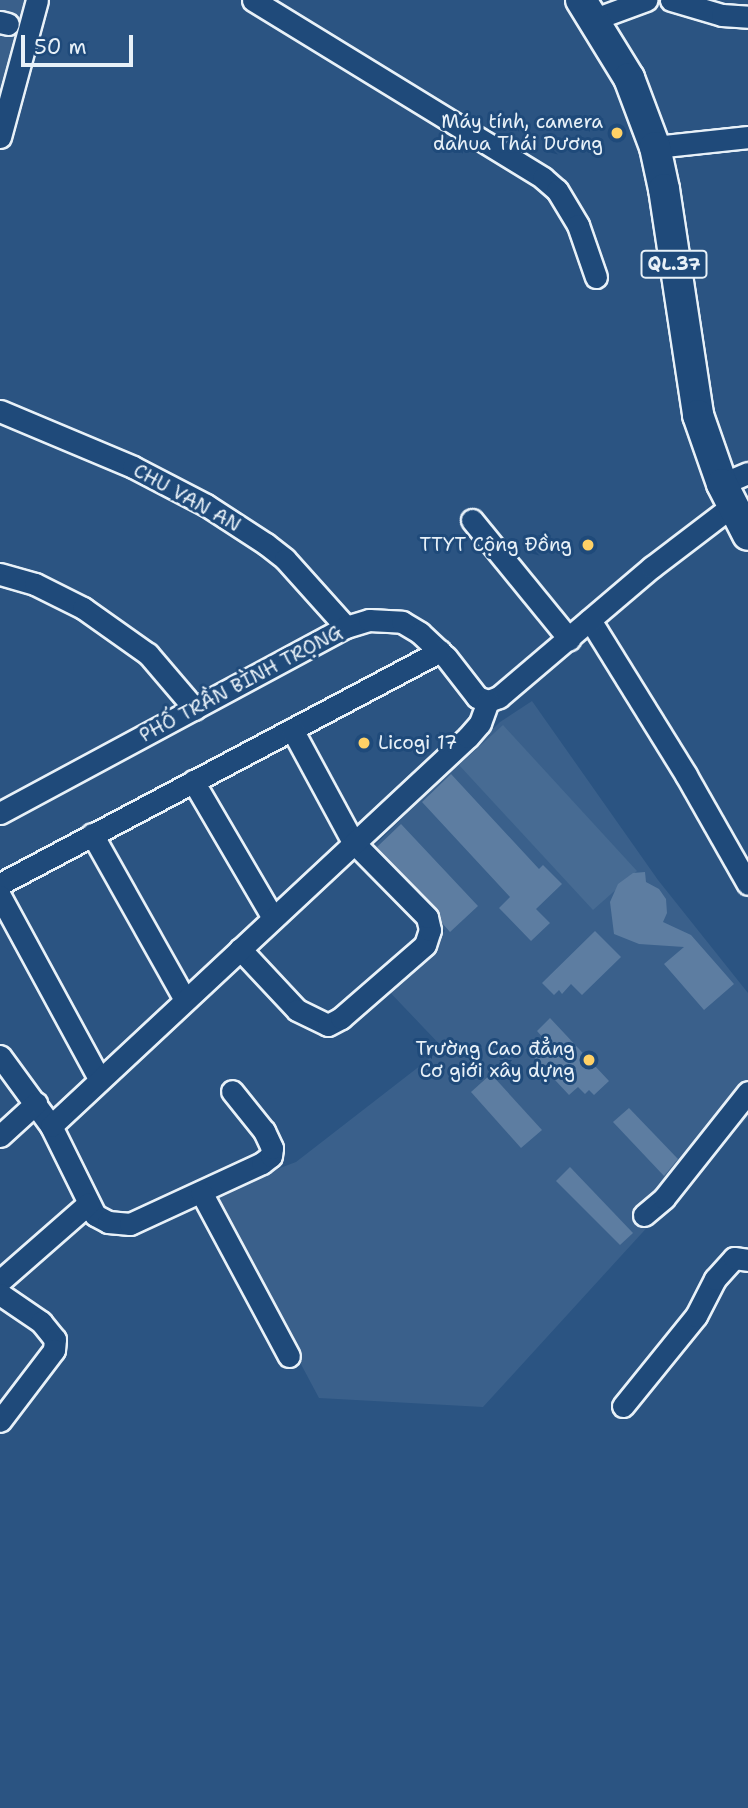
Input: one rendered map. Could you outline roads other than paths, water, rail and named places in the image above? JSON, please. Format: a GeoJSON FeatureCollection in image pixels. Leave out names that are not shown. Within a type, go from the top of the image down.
{"type":"FeatureCollection","features":[{"type":"Feature","properties":{"kind":"highway","name":"QL.37"},"geometry":{"type":"LineString","coordinates":[[587,10],[629,78],[655,147],[664,188],[690,378],[708,448],[734,488],[748,535]]}},
{"type":"Feature","properties":{"kind":"street"},"geometry":{"type":"LineString","coordinates":[[0,137],[37,0]]}},
{"type":"Feature","properties":{"kind":"street"},"geometry":{"type":"LineString","coordinates":[[253,0],[543,178],[557,190],[578,225],[596,277]]}},
{"type":"Feature","properties":{"kind":"street"},"geometry":{"type":"LineString","coordinates":[[587,10],[646,0]]}},
{"type":"Feature","properties":{"kind":"street"},"geometry":{"type":"LineString","coordinates":[[671,0],[722,15],[748,17]]}},
{"type":"Feature","properties":{"kind":"street"},"geometry":{"type":"LineString","coordinates":[[655,147],[748,137]]}},
{"type":"Feature","properties":{"kind":"street","name":"CHU VAN AN"},"geometry":{"type":"LineString","coordinates":[[0,411],[133,467],[206,505],[285,559],[346,626]]}},
{"type":"Feature","properties":{"kind":"street"},"geometry":{"type":"LineString","coordinates":[[51,1126],[468,737],[480,723],[488,701],[499,697],[569,639],[652,567],[734,488]]}},
{"type":"Feature","properties":{"kind":"street"},"geometry":{"type":"LineString","coordinates":[[472,520],[569,639]]}},
{"type":"Feature","properties":{"kind":"street"},"geometry":{"type":"LineString","coordinates":[[0,574],[35,584],[83,608],[148,654],[195,709]]}},
{"type":"Feature","properties":{"kind":"street","name":"PHỐ TRẦN BÌNH TRỌNG"},"geometry":{"type":"LineString","coordinates":[[0,813],[346,626],[369,620],[402,622],[440,651],[477,697],[488,701]]}},
{"type":"Feature","properties":{"kind":"street"},"geometry":{"type":"LineString","coordinates":[[590,620],[686,775],[748,884]]}},
{"type":"Feature","properties":{"kind":"street"},"geometry":{"type":"LineString","coordinates":[[0,884],[440,651]]}},
{"type":"Feature","properties":{"kind":"street"},"geometry":{"type":"LineString","coordinates":[[240,949],[297,1010],[328,1025],[341,1018],[425,945],[430,930],[427,917],[353,842],[292,729]]}},
{"type":"Feature","properties":{"kind":"street"},"geometry":{"type":"LineString","coordinates":[[193,781],[273,918]]}},
{"type":"Feature","properties":{"kind":"street"},"geometry":{"type":"LineString","coordinates":[[92,834],[185,1000]]}},
{"type":"Feature","properties":{"kind":"street"},"geometry":{"type":"LineString","coordinates":[[0,896],[100,1080]]}},
{"type":"Feature","properties":{"kind":"street"},"geometry":{"type":"LineString","coordinates":[[0,1056],[51,1126],[95,1215],[108,1222],[130,1224],[271,1156],[272,1147],[264,1131],[232,1091]]}},
{"type":"Feature","properties":{"kind":"street"},"geometry":{"type":"LineString","coordinates":[[644,1215],[680,1178],[748,1091]]}},
{"type":"Feature","properties":{"kind":"street"},"geometry":{"type":"LineString","coordinates":[[0,1136],[36,1103]]}},
{"type":"Feature","properties":{"kind":"street"},"geometry":{"type":"LineString","coordinates":[[201,1192],[289,1356]]}},
{"type":"Feature","properties":{"kind":"street"},"geometry":{"type":"LineString","coordinates":[[0,1281],[89,1203]]}},
{"type":"Feature","properties":{"kind":"street"},"geometry":{"type":"LineString","coordinates":[[623,1406],[695,1316],[715,1279],[734,1258],[748,1259]]}},
{"type":"Feature","properties":{"kind":"street"},"geometry":{"type":"LineString","coordinates":[[0,1294],[41,1322],[54,1339],[54,1350],[0,1421]]}},
{"type":"Feature","properties":{"kind":"place","name":"Máy tính, camera dahua Thái Dương"},"geometry":{"type":"Point","coordinates":[617,133]}},
{"type":"Feature","properties":{"kind":"place","name":"TTYT Cộng Đồng"},"geometry":{"type":"Point","coordinates":[588,545]}},
{"type":"Feature","properties":{"kind":"place","name":"Licogi 17"},"geometry":{"type":"Point","coordinates":[364,743]}},
{"type":"Feature","properties":{"kind":"place","name":"Trường Cao đẳng Cơ giới xây dựng"},"geometry":{"type":"Point","coordinates":[589,1060]}}]}
